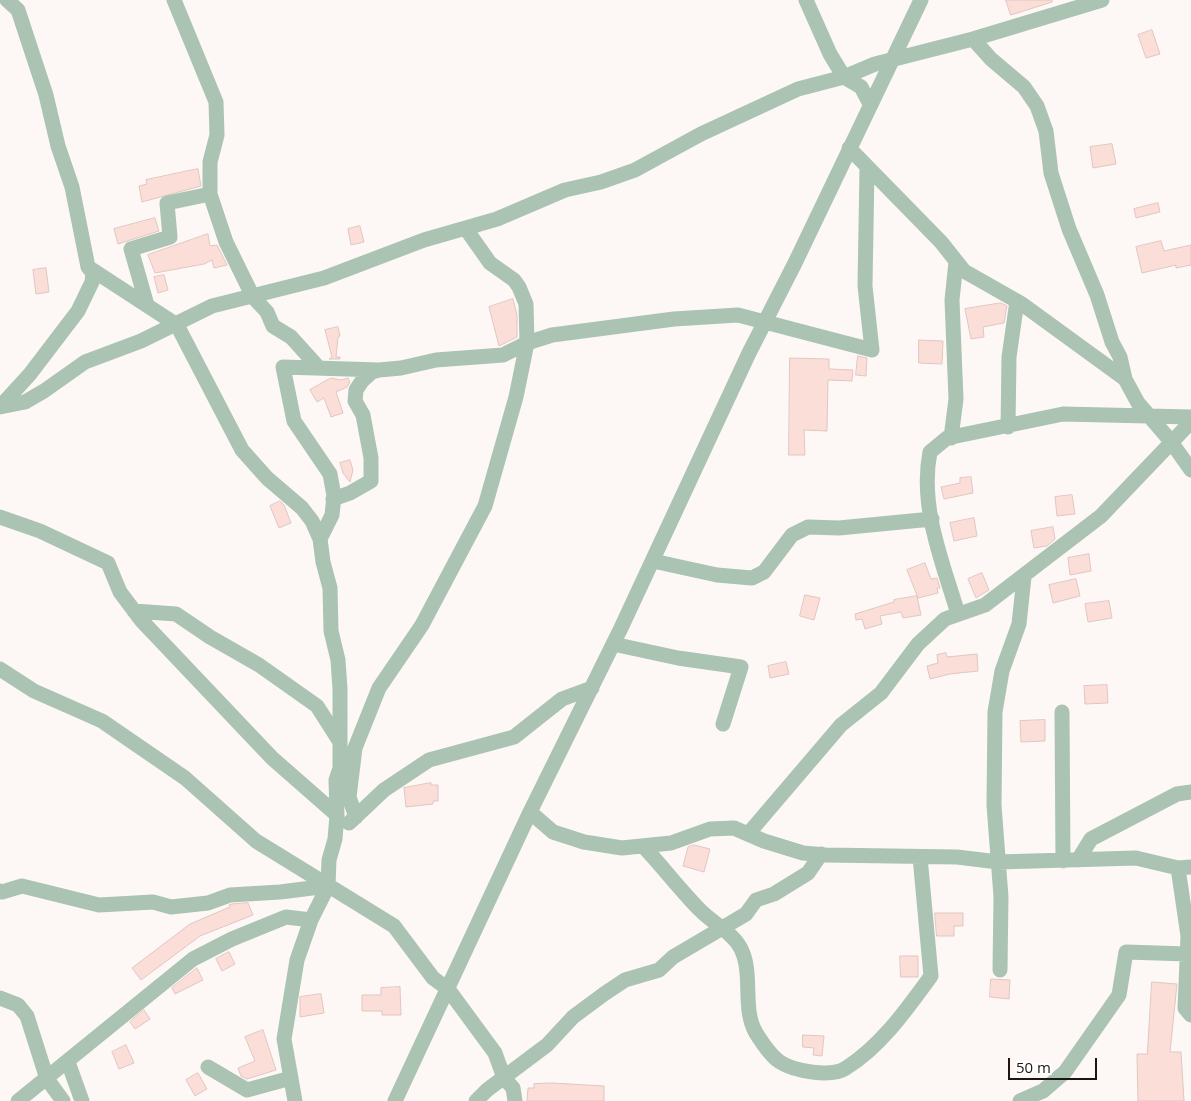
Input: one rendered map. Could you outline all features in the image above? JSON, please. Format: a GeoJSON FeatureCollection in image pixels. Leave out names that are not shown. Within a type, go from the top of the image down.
{"type":"FeatureCollection","features":[{"type":"Feature","properties":{"kind":"street"},"geometry":{"type":"LineString","coordinates":[[0,407],[30,374],[78,311],[92,282],[93,273],[88,267],[72,187],[58,146],[46,95],[18,10],[7,0]]}},
{"type":"Feature","properties":{"kind":"street"},"geometry":{"type":"LineString","coordinates":[[174,0],[216,102],[217,136],[210,162],[210,194],[226,242],[253,297],[267,312],[273,326],[291,337],[319,368]]}},
{"type":"Feature","properties":{"kind":"street"},"geometry":{"type":"LineString","coordinates":[[806,0],[830,54],[844,77],[861,87],[870,104]]}},
{"type":"Feature","properties":{"kind":"street"},"geometry":{"type":"LineString","coordinates":[[395,1101],[530,812],[592,688],[765,322],[921,0]]}},
{"type":"Feature","properties":{"kind":"street"},"geometry":{"type":"LineString","coordinates":[[0,407],[25,402],[85,362],[141,341],[177,325],[212,306],[324,278],[424,240],[466,229],[497,218],[565,190],[601,182],[635,170],[701,134],[798,89],[844,77],[875,64],[893,61],[973,39],[1102,0]]}},
{"type":"Feature","properties":{"kind":"street"},"geometry":{"type":"LineString","coordinates":[[973,39],[991,59],[1024,88],[1037,106],[1046,132],[1052,173],[1069,229],[1120,357],[1125,379],[1138,403],[1172,443],[1191,470]]}},
{"type":"Feature","properties":{"kind":"street"},"geometry":{"type":"LineString","coordinates":[[849,148],[941,242],[964,271],[1017,301],[1125,379]]}},
{"type":"Feature","properties":{"kind":"street"},"geometry":{"type":"LineString","coordinates":[[333,499],[350,493],[370,481],[371,458],[363,415],[355,400],[356,390],[362,381],[372,372],[379,370],[436,360],[504,355],[527,343],[552,335],[674,319],[738,315],[872,350],[865,286],[867,168]]}},
{"type":"Feature","properties":{"kind":"street"},"geometry":{"type":"LineString","coordinates":[[147,305],[131,249],[170,237],[167,203],[210,194]]}},
{"type":"Feature","properties":{"kind":"street"},"geometry":{"type":"LineString","coordinates":[[356,817],[349,797],[356,748],[379,688],[422,625],[485,506],[516,397],[527,343],[526,304],[519,287],[514,280],[490,262],[466,229]]}},
{"type":"Feature","properties":{"kind":"street"},"geometry":{"type":"LineString","coordinates":[[951,438],[956,399],[952,300],[956,262]]}},
{"type":"Feature","properties":{"kind":"street"},"geometry":{"type":"LineString","coordinates":[[88,267],[177,325],[242,450],[267,478],[302,508],[312,521],[320,539],[322,562],[330,588],[331,631],[338,670],[341,743],[340,768],[335,787],[336,836],[329,860],[328,886],[311,920],[295,966],[296,974],[284,1039],[295,1101]]}},
{"type":"Feature","properties":{"kind":"street"},"geometry":{"type":"LineString","coordinates":[[1008,427],[1009,357],[1017,301]]}},
{"type":"Feature","properties":{"kind":"street"},"geometry":{"type":"LineString","coordinates":[[320,539],[332,515],[333,499],[330,474],[323,462],[312,450],[291,412],[290,394],[284,367],[379,370]]}},
{"type":"Feature","properties":{"kind":"street"},"geometry":{"type":"LineString","coordinates":[[958,614],[934,539],[927,469],[930,452],[951,438],[1063,414],[1191,417]]}},
{"type":"Feature","properties":{"kind":"street"},"geometry":{"type":"LineString","coordinates":[[748,834],[841,725],[881,693],[918,644],[945,619],[985,605],[1024,577],[1101,516],[1191,422]]}},
{"type":"Feature","properties":{"kind":"street"},"geometry":{"type":"LineString","coordinates":[[0,517],[40,531],[108,563],[120,592],[134,611],[272,758],[337,815]]}},
{"type":"Feature","properties":{"kind":"street"},"geometry":{"type":"LineString","coordinates":[[652,561],[716,575],[752,578],[764,572],[792,535],[808,527],[839,528],[932,519]]}},
{"type":"Feature","properties":{"kind":"street"},"geometry":{"type":"LineString","coordinates":[[1000,970],[1001,897],[994,805],[995,712],[1002,671],[1019,624],[1024,577]]}},
{"type":"Feature","properties":{"kind":"street"},"geometry":{"type":"LineString","coordinates":[[134,611],[176,614],[210,637],[260,665],[317,706],[341,743]]}},
{"type":"Feature","properties":{"kind":"street"},"geometry":{"type":"LineString","coordinates":[[613,644],[678,658],[741,667],[723,724]]}},
{"type":"Feature","properties":{"kind":"street"},"geometry":{"type":"LineString","coordinates":[[0,669],[34,691],[102,721],[184,778],[256,841],[394,926],[433,978],[448,989],[495,1053],[504,1078],[514,1088],[515,1101]]}},
{"type":"Feature","properties":{"kind":"street"},"geometry":{"type":"LineString","coordinates":[[336,836],[384,790],[429,760],[514,737],[562,699],[592,688]]}},
{"type":"Feature","properties":{"kind":"street"},"geometry":{"type":"LineString","coordinates":[[1062,712],[1071,861]]}},
{"type":"Feature","properties":{"kind":"street"},"geometry":{"type":"LineString","coordinates":[[1071,861],[1092,839],[1177,794],[1191,792]]}},
{"type":"Feature","properties":{"kind":"street"},"geometry":{"type":"LineString","coordinates":[[530,812],[553,832],[584,842],[622,848],[671,843],[710,829],[734,828],[804,853],[957,857],[998,862],[1136,858],[1185,867],[1190,936],[1187,954],[1185,1008],[1191,1015]]}},
{"type":"Feature","properties":{"kind":"street"},"geometry":{"type":"LineString","coordinates":[[643,846],[702,912],[723,929],[742,950],[748,978],[750,1011],[755,1032],[780,1062],[811,1073],[844,1070],[865,1053],[902,1016],[931,976],[920,856]]}},
{"type":"Feature","properties":{"kind":"street"},"geometry":{"type":"LineString","coordinates":[[476,1101],[547,1045],[572,1018],[625,980],[659,970],[673,957],[723,929],[746,914],[756,900],[774,894],[808,873],[821,854]]}},
{"type":"Feature","properties":{"kind":"street"},"geometry":{"type":"LineString","coordinates":[[0,891],[22,886],[99,905],[154,902],[171,908],[208,903],[230,895],[280,892],[328,886]]}},
{"type":"Feature","properties":{"kind":"street"},"geometry":{"type":"LineString","coordinates":[[18,1101],[193,959],[232,939],[286,917],[311,920]]}},
{"type":"Feature","properties":{"kind":"street"},"geometry":{"type":"LineString","coordinates":[[1020,1101],[1043,1091],[1065,1072],[1119,994],[1126,952],[1187,954]]}},
{"type":"Feature","properties":{"kind":"street"},"geometry":{"type":"LineString","coordinates":[[0,998],[18,1005],[28,1016],[47,1079],[63,1101]]}},
{"type":"Feature","properties":{"kind":"street"},"geometry":{"type":"LineString","coordinates":[[68,1062],[82,1101]]}},
{"type":"Feature","properties":{"kind":"street"},"geometry":{"type":"LineString","coordinates":[[208,1067],[248,1090],[292,1078]]}},
{"type":"Feature","properties":{"kind":"building"},"geometry":{"type":"Polygon","coordinates":[[[1006,0],[1052,0],[1052,2],[1011,15],[1006,0]]]}},
{"type":"Feature","properties":{"kind":"building"},"geometry":{"type":"Polygon","coordinates":[[[1152,30],[1160,54],[1146,58],[1138,35],[1152,30]]]}},
{"type":"Feature","properties":{"kind":"building"},"geometry":{"type":"Polygon","coordinates":[[[1112,144],[1116,164],[1093,168],[1090,147],[1112,144]]]}},
{"type":"Feature","properties":{"kind":"building"},"geometry":{"type":"Polygon","coordinates":[[[198,169],[201,186],[142,202],[139,186],[147,184],[146,180],[198,169]]]}},
{"type":"Feature","properties":{"kind":"building"},"geometry":{"type":"Polygon","coordinates":[[[1158,203],[1160,212],[1136,218],[1134,209],[1158,203]]]}},
{"type":"Feature","properties":{"kind":"building"},"geometry":{"type":"Polygon","coordinates":[[[155,218],[159,231],[118,244],[114,229],[155,218]]]}},
{"type":"Feature","properties":{"kind":"building"},"geometry":{"type":"Polygon","coordinates":[[[360,226],[364,242],[351,245],[348,229],[360,226]]]}},
{"type":"Feature","properties":{"kind":"building"},"geometry":{"type":"Polygon","coordinates":[[[208,234],[210,246],[217,245],[227,265],[214,268],[212,260],[204,264],[155,273],[148,255],[208,234]]]}},
{"type":"Feature","properties":{"kind":"building"},"geometry":{"type":"Polygon","coordinates":[[[1161,241],[1164,251],[1191,245],[1191,265],[1176,268],[1176,265],[1142,273],[1136,247],[1161,241]]]}},
{"type":"Feature","properties":{"kind":"building"},"geometry":{"type":"Polygon","coordinates":[[[46,268],[49,292],[36,294],[33,270],[46,268]]]}},
{"type":"Feature","properties":{"kind":"building"},"geometry":{"type":"Polygon","coordinates":[[[164,275],[168,290],[158,293],[154,277],[164,275]]]}},
{"type":"Feature","properties":{"kind":"building"},"geometry":{"type":"Polygon","coordinates":[[[513,299],[517,315],[517,337],[499,346],[489,307],[513,299]]]}},
{"type":"Feature","properties":{"kind":"building"},"geometry":{"type":"Polygon","coordinates":[[[1001,303],[1007,306],[1004,323],[983,327],[984,337],[971,339],[965,309],[1001,303]]]}},
{"type":"Feature","properties":{"kind":"building"},"geometry":{"type":"Polygon","coordinates":[[[338,327],[340,336],[338,337],[336,357],[340,357],[340,359],[329,359],[332,357],[325,330],[338,327]]]}},
{"type":"Feature","properties":{"kind":"building"},"geometry":{"type":"Polygon","coordinates":[[[919,340],[943,341],[942,364],[919,363],[919,340]]]}},
{"type":"Feature","properties":{"kind":"building"},"geometry":{"type":"Polygon","coordinates":[[[858,356],[867,358],[866,376],[856,375],[858,356]]]}},
{"type":"Feature","properties":{"kind":"building"},"geometry":{"type":"Polygon","coordinates":[[[790,358],[829,359],[829,369],[853,370],[852,381],[828,380],[827,431],[804,430],[805,455],[789,455],[790,358]]]}},
{"type":"Feature","properties":{"kind":"building"},"geometry":{"type":"Polygon","coordinates":[[[331,378],[341,380],[348,378],[350,382],[347,387],[336,392],[343,413],[331,417],[324,398],[317,402],[310,390],[331,378]]]}},
{"type":"Feature","properties":{"kind":"building"},"geometry":{"type":"Polygon","coordinates":[[[350,460],[353,470],[350,482],[343,473],[340,463],[350,460]]]}},
{"type":"Feature","properties":{"kind":"building"},"geometry":{"type":"Polygon","coordinates":[[[971,477],[973,493],[944,499],[941,487],[960,483],[960,478],[971,477]]]}},
{"type":"Feature","properties":{"kind":"building"},"geometry":{"type":"Polygon","coordinates":[[[1072,495],[1075,514],[1057,516],[1055,497],[1072,495]]]}},
{"type":"Feature","properties":{"kind":"building"},"geometry":{"type":"Polygon","coordinates":[[[280,501],[284,505],[291,523],[279,528],[270,506],[280,501]]]}},
{"type":"Feature","properties":{"kind":"building"},"geometry":{"type":"Polygon","coordinates":[[[974,518],[977,536],[954,541],[950,523],[974,518]]]}},
{"type":"Feature","properties":{"kind":"building"},"geometry":{"type":"Polygon","coordinates":[[[1053,527],[1055,539],[1047,546],[1034,548],[1031,531],[1053,527]]]}},
{"type":"Feature","properties":{"kind":"building"},"geometry":{"type":"Polygon","coordinates":[[[1089,554],[1091,571],[1070,575],[1068,558],[1089,554]]]}},
{"type":"Feature","properties":{"kind":"building"},"geometry":{"type":"Polygon","coordinates":[[[925,563],[931,579],[937,578],[940,588],[937,588],[938,593],[918,598],[907,570],[925,563]]]}},
{"type":"Feature","properties":{"kind":"building"},"geometry":{"type":"Polygon","coordinates":[[[982,573],[989,590],[976,598],[968,579],[982,573]]]}},
{"type":"Feature","properties":{"kind":"building"},"geometry":{"type":"Polygon","coordinates":[[[1076,579],[1080,596],[1053,603],[1049,585],[1076,579]]]}},
{"type":"Feature","properties":{"kind":"building"},"geometry":{"type":"Polygon","coordinates":[[[805,595],[820,598],[814,620],[800,616],[805,595]]]}},
{"type":"Feature","properties":{"kind":"building"},"geometry":{"type":"Polygon","coordinates":[[[917,596],[921,615],[903,618],[901,612],[880,616],[882,624],[865,629],[862,619],[856,620],[855,614],[894,602],[894,600],[917,596]]]}},
{"type":"Feature","properties":{"kind":"building"},"geometry":{"type":"Polygon","coordinates":[[[1109,601],[1112,618],[1088,622],[1085,604],[1109,601]]]}},
{"type":"Feature","properties":{"kind":"building"},"geometry":{"type":"Polygon","coordinates":[[[946,653],[947,657],[977,654],[978,671],[950,674],[930,679],[927,666],[938,663],[937,655],[946,653]]]}},
{"type":"Feature","properties":{"kind":"building"},"geometry":{"type":"Polygon","coordinates":[[[786,662],[789,674],[770,678],[768,666],[786,662]]]}},
{"type":"Feature","properties":{"kind":"building"},"geometry":{"type":"Polygon","coordinates":[[[1107,685],[1108,703],[1085,704],[1084,686],[1107,685]]]}},
{"type":"Feature","properties":{"kind":"building"},"geometry":{"type":"Polygon","coordinates":[[[1045,720],[1045,741],[1021,742],[1020,721],[1045,720]]]}},
{"type":"Feature","properties":{"kind":"building"},"geometry":{"type":"Polygon","coordinates":[[[431,783],[431,785],[438,785],[438,801],[433,801],[433,804],[406,807],[404,788],[431,783]]]}},
{"type":"Feature","properties":{"kind":"building"},"geometry":{"type":"Polygon","coordinates":[[[694,845],[710,849],[704,872],[683,866],[688,847],[694,845]]]}},
{"type":"Feature","properties":{"kind":"building"},"geometry":{"type":"Polygon","coordinates":[[[248,903],[253,915],[200,936],[141,980],[132,968],[190,924],[230,907],[229,905],[248,903]]]}},
{"type":"Feature","properties":{"kind":"building"},"geometry":{"type":"Polygon","coordinates":[[[935,913],[963,913],[963,926],[954,926],[954,936],[937,936],[935,913]]]}},
{"type":"Feature","properties":{"kind":"building"},"geometry":{"type":"Polygon","coordinates":[[[229,952],[235,964],[222,971],[216,959],[229,952]]]}},
{"type":"Feature","properties":{"kind":"building"},"geometry":{"type":"Polygon","coordinates":[[[900,956],[918,956],[918,977],[901,977],[900,956]]]}},
{"type":"Feature","properties":{"kind":"building"},"geometry":{"type":"Polygon","coordinates":[[[197,968],[203,980],[175,994],[172,988],[197,968]]]}},
{"type":"Feature","properties":{"kind":"building"},"geometry":{"type":"Polygon","coordinates":[[[991,979],[1010,980],[1009,999],[990,997],[991,979]]]}},
{"type":"Feature","properties":{"kind":"building"},"geometry":{"type":"Polygon","coordinates":[[[1152,982],[1177,984],[1170,1052],[1181,1052],[1184,1101],[1138,1101],[1137,1054],[1147,1054],[1152,982]]]}},
{"type":"Feature","properties":{"kind":"building"},"geometry":{"type":"Polygon","coordinates":[[[400,987],[401,1015],[382,1015],[382,1011],[362,1011],[362,995],[381,995],[381,988],[400,987]]]}},
{"type":"Feature","properties":{"kind":"building"},"geometry":{"type":"Polygon","coordinates":[[[321,994],[324,1013],[300,1017],[300,997],[321,994]]]}},
{"type":"Feature","properties":{"kind":"building"},"geometry":{"type":"Polygon","coordinates":[[[144,1010],[150,1019],[135,1029],[130,1022],[144,1010]]]}},
{"type":"Feature","properties":{"kind":"building"},"geometry":{"type":"Polygon","coordinates":[[[263,1030],[276,1070],[247,1079],[241,1076],[238,1068],[255,1061],[245,1037],[263,1030]]]}},
{"type":"Feature","properties":{"kind":"building"},"geometry":{"type":"Polygon","coordinates":[[[803,1035],[824,1036],[822,1056],[813,1055],[814,1048],[803,1047],[803,1035]]]}},
{"type":"Feature","properties":{"kind":"building"},"geometry":{"type":"Polygon","coordinates":[[[126,1045],[134,1063],[119,1069],[112,1052],[126,1045]]]}},
{"type":"Feature","properties":{"kind":"building"},"geometry":{"type":"Polygon","coordinates":[[[198,1073],[207,1089],[195,1096],[186,1080],[198,1073]]]}},
{"type":"Feature","properties":{"kind":"building"},"geometry":{"type":"Polygon","coordinates":[[[552,1083],[604,1086],[604,1101],[527,1101],[528,1088],[534,1088],[534,1084],[552,1083]]]}}]}
